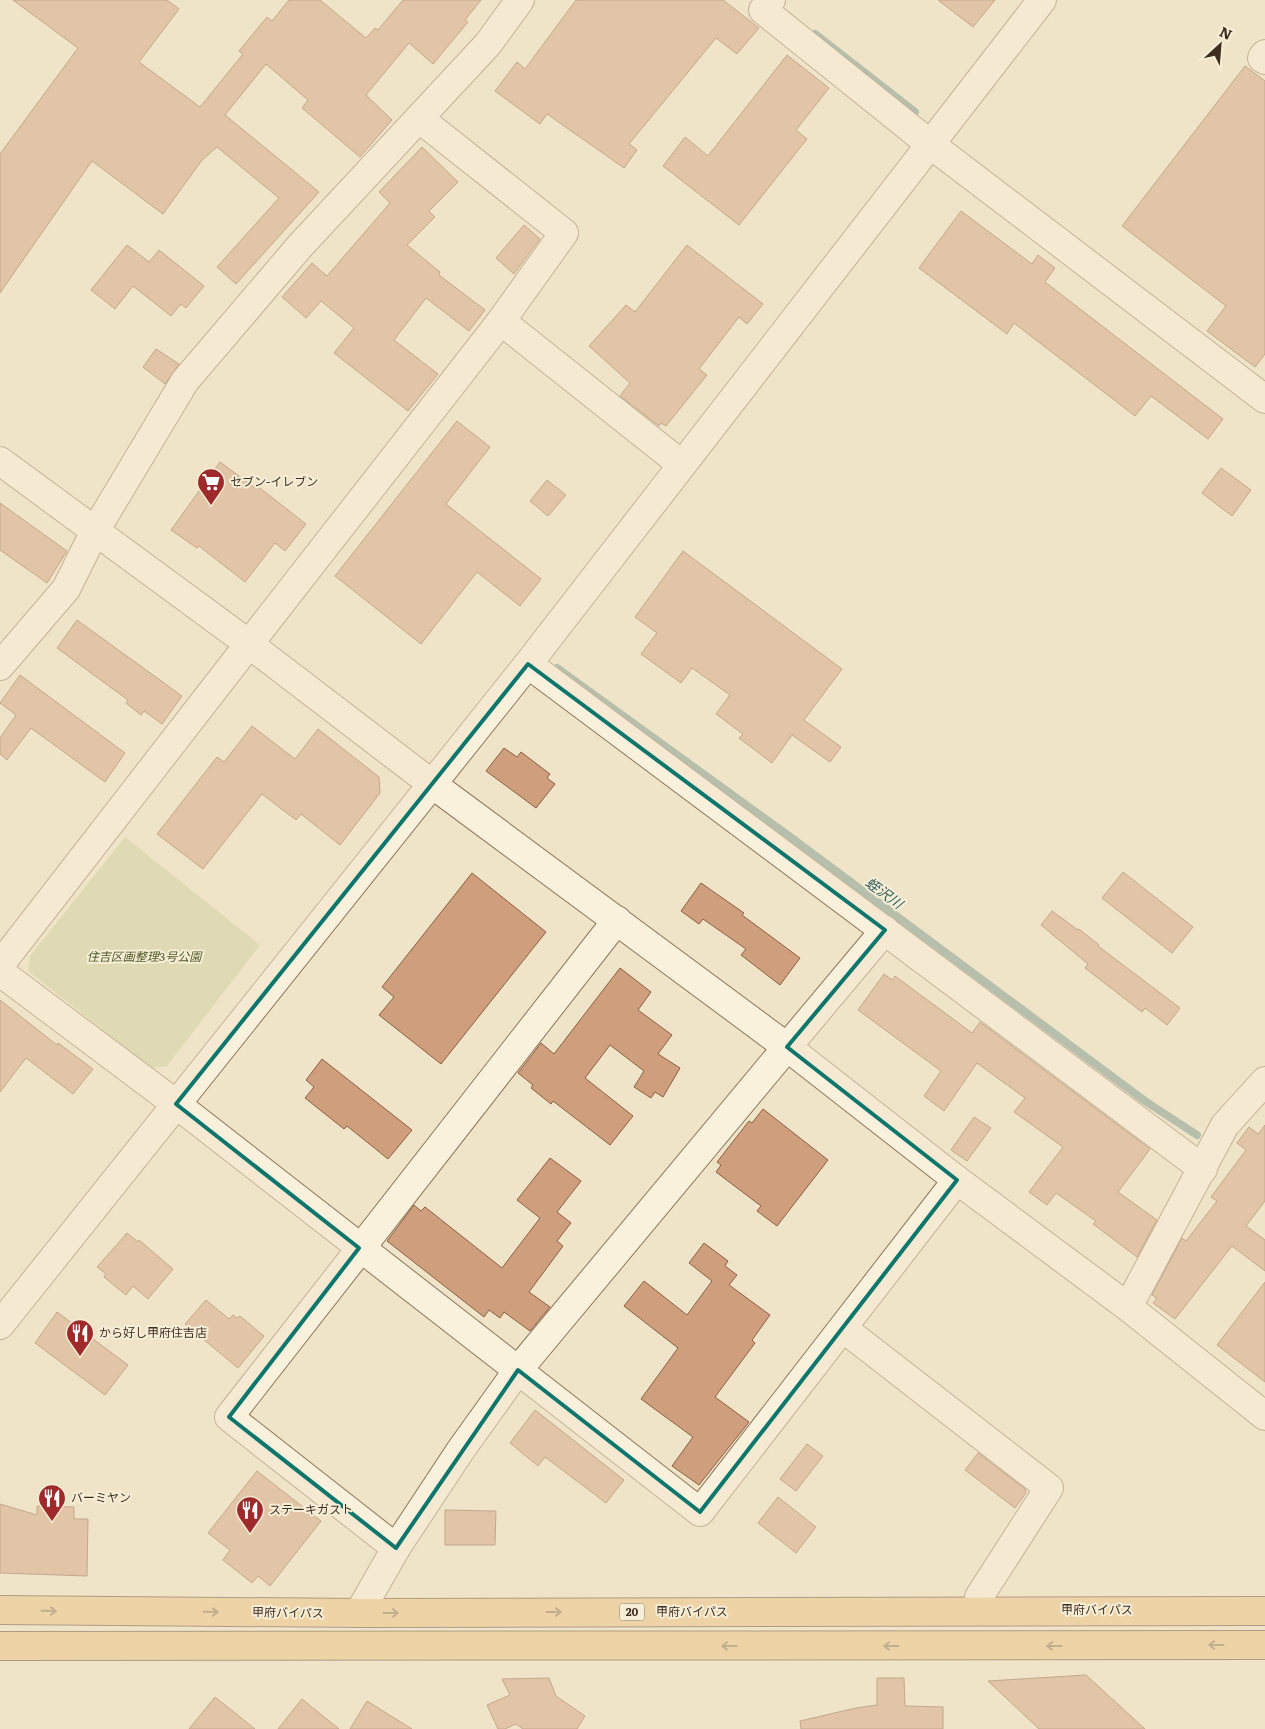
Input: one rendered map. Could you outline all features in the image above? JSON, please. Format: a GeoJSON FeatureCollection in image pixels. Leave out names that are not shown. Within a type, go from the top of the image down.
{"type":"FeatureCollection","features":[{"type":"Feature","properties":{"kind":"highway","name":"甲府バイパス"},"geometry":{"type":"LineString","coordinates":[[0,1610],[358,1613],[979,1610],[1265,1611]]}},
{"type":"Feature","properties":{"kind":"highway"},"geometry":{"type":"LineString","coordinates":[[0,1646],[1265,1645]]}},
{"type":"Feature","properties":{"kind":"street"},"geometry":{"type":"LineString","coordinates":[[0,666],[66,589],[95,531],[185,381],[300,246],[420,120],[488,44],[520,0]]}},
{"type":"Feature","properties":{"kind":"street"},"geometry":{"type":"LineString","coordinates":[[0,1326],[528,664],[1042,0]]}},
{"type":"Feature","properties":{"kind":"street"},"geometry":{"type":"LineString","coordinates":[[761,3],[930,144],[1265,399]]}},
{"type":"Feature","properties":{"kind":"street"},"geometry":{"type":"LineString","coordinates":[[1265,54],[1262,58],[1265,60]]}},
{"type":"Feature","properties":{"kind":"street"},"geometry":{"type":"LineString","coordinates":[[0,965],[501,321],[564,234],[420,120]]}},
{"type":"Feature","properties":{"kind":"street"},"geometry":{"type":"LineString","coordinates":[[501,321],[681,464]]}},
{"type":"Feature","properties":{"kind":"street"},"geometry":{"type":"LineString","coordinates":[[0,461],[249,644],[432,784],[787,1047],[958,1180],[1128,1307],[1265,1416]]}},
{"type":"Feature","properties":{"kind":"street"},"geometry":{"type":"LineString","coordinates":[[528,664],[1203,1169]]}},
{"type":"Feature","properties":{"kind":"street"},"geometry":{"type":"LineString","coordinates":[[396,1548],[229,1417],[616,920]]}},
{"type":"Feature","properties":{"kind":"street"},"geometry":{"type":"LineString","coordinates":[[358,1613],[396,1548],[460,1451],[518,1370],[885,930]]}},
{"type":"Feature","properties":{"kind":"street"},"geometry":{"type":"LineString","coordinates":[[0,972],[176,1104],[700,1512],[958,1180]]}},
{"type":"Feature","properties":{"kind":"street"},"geometry":{"type":"LineString","coordinates":[[1128,1307],[1225,1125],[1265,1081]]}},
{"type":"Feature","properties":{"kind":"street"},"geometry":{"type":"LineString","coordinates":[[844,1328],[1049,1488],[979,1597],[979,1610]]}},
{"type":"Feature","properties":{"kind":"highlighted area"},"geometry":{"type":"Polygon","coordinates":[[[528,664],[885,930],[787,1047],[957,1180],[700,1512],[518,1370],[396,1548],[229,1417],[359,1248],[176,1104],[528,664]]]}},
{"type":"Feature","properties":{"kind":"green space","name":"住吉区画整理3号公園"},"geometry":{"type":"Polygon","coordinates":[[[125,837],[260,945],[167,1066],[151,1068],[28,971],[30,956],[125,837]]]}},
{"type":"Feature","properties":{"kind":"building"},"geometry":{"type":"Polygon","coordinates":[[[13,0],[167,0],[179,9],[139,62],[200,107],[243,54],[239,51],[267,17],[272,21],[289,0],[320,0],[366,38],[375,28],[378,30],[403,0],[481,0],[465,20],[468,22],[433,64],[409,43],[366,95],[392,120],[360,157],[302,108],[308,100],[266,64],[225,115],[319,192],[236,284],[217,267],[279,198],[217,147],[202,160],[163,214],[92,161],[0,293],[0,154],[78,48],[13,0]]]}},
{"type":"Feature","properties":{"kind":"building"},"geometry":{"type":"Polygon","coordinates":[[[576,0],[723,0],[759,28],[737,54],[716,38],[629,144],[637,150],[624,168],[547,114],[540,124],[495,91],[517,62],[525,69],[576,0]]]}},
{"type":"Feature","properties":{"kind":"building"},"geometry":{"type":"Polygon","coordinates":[[[938,0],[995,0],[973,27],[938,0]]]}},
{"type":"Feature","properties":{"kind":"building"},"geometry":{"type":"Polygon","coordinates":[[[787,55],[829,88],[796,130],[807,139],[739,225],[663,166],[685,137],[708,156],[787,55]]]}},
{"type":"Feature","properties":{"kind":"building"},"geometry":{"type":"Polygon","coordinates":[[[1245,66],[1265,81],[1265,354],[1255,367],[1207,331],[1226,306],[1122,226],[1245,66]]]}},
{"type":"Feature","properties":{"kind":"building"},"geometry":{"type":"Polygon","coordinates":[[[422,147],[458,182],[429,211],[435,217],[407,245],[440,272],[439,275],[485,310],[469,331],[426,298],[394,340],[438,374],[408,411],[334,353],[354,328],[321,301],[306,318],[282,297],[312,263],[327,276],[390,203],[379,192],[422,147]]]}},
{"type":"Feature","properties":{"kind":"building"},"geometry":{"type":"Polygon","coordinates":[[[961,211],[1032,264],[1038,255],[1055,268],[1045,282],[1223,419],[1208,439],[1151,396],[1135,416],[1014,323],[1007,334],[919,268],[961,211]]]}},
{"type":"Feature","properties":{"kind":"building"},"geometry":{"type":"Polygon","coordinates":[[[524,225],[540,239],[514,274],[496,258],[524,225]]]}},
{"type":"Feature","properties":{"kind":"building"},"geometry":{"type":"Polygon","coordinates":[[[127,245],[149,262],[159,250],[204,286],[186,308],[181,304],[171,316],[133,286],[115,309],[91,290],[127,245]]]}},
{"type":"Feature","properties":{"kind":"building"},"geometry":{"type":"Polygon","coordinates":[[[687,245],[763,304],[747,324],[739,317],[699,369],[707,375],[666,426],[661,423],[659,426],[620,396],[630,383],[589,346],[626,305],[635,312],[687,245]]]}},
{"type":"Feature","properties":{"kind":"building"},"geometry":{"type":"Polygon","coordinates":[[[156,349],[179,364],[165,384],[143,367],[156,349]]]}},
{"type":"Feature","properties":{"kind":"building"},"geometry":{"type":"Polygon","coordinates":[[[457,421],[490,447],[446,504],[541,579],[520,606],[477,572],[421,644],[335,576],[457,421]]]}},
{"type":"Feature","properties":{"kind":"building"},"geometry":{"type":"Polygon","coordinates":[[[220,462],[255,488],[256,485],[306,524],[285,551],[275,543],[245,582],[199,546],[197,548],[171,530],[220,462]]]}},
{"type":"Feature","properties":{"kind":"building"},"geometry":{"type":"Polygon","coordinates":[[[1221,468],[1251,490],[1232,516],[1202,493],[1221,468]]]}},
{"type":"Feature","properties":{"kind":"building"},"geometry":{"type":"Polygon","coordinates":[[[547,480],[566,495],[548,516],[530,501],[547,480]]]}},
{"type":"Feature","properties":{"kind":"building"},"geometry":{"type":"Polygon","coordinates":[[[0,503],[67,551],[47,583],[0,550],[0,503]]]}},
{"type":"Feature","properties":{"kind":"building"},"geometry":{"type":"Polygon","coordinates":[[[683,551],[842,669],[804,720],[841,747],[830,762],[792,735],[772,763],[739,738],[743,734],[716,714],[730,695],[692,668],[681,683],[641,654],[657,633],[635,617],[683,551]]]}},
{"type":"Feature","properties":{"kind":"building"},"geometry":{"type":"Polygon","coordinates":[[[77,620],[182,696],[162,724],[144,711],[141,715],[126,703],[128,700],[57,648],[77,620]]]}},
{"type":"Feature","properties":{"kind":"building"},"geometry":{"type":"Polygon","coordinates":[[[20,675],[125,753],[105,782],[31,728],[7,760],[0,754],[0,738],[16,715],[0,703],[20,675]]]}},
{"type":"Feature","properties":{"kind":"building"},"geometry":{"type":"Polygon","coordinates":[[[252,726],[295,759],[318,729],[379,777],[380,793],[340,845],[301,814],[296,820],[262,794],[203,869],[157,834],[217,757],[224,762],[252,726]]]}},
{"type":"Feature","properties":{"kind":"building"},"geometry":{"type":"Polygon","coordinates":[[[504,748],[517,757],[521,752],[550,774],[547,778],[555,784],[536,808],[486,771],[504,748]]]}},
{"type":"Feature","properties":{"kind":"building"},"geometry":{"type":"Polygon","coordinates":[[[1123,872],[1193,927],[1172,953],[1102,898],[1123,872]]]}},
{"type":"Feature","properties":{"kind":"building"},"geometry":{"type":"Polygon","coordinates":[[[472,873],[546,932],[441,1064],[379,1015],[394,997],[382,987],[472,873]]]}},
{"type":"Feature","properties":{"kind":"building"},"geometry":{"type":"Polygon","coordinates":[[[701,883],[744,913],[742,915],[800,958],[780,985],[741,955],[746,949],[703,919],[699,924],[681,911],[701,883]]]}},
{"type":"Feature","properties":{"kind":"building"},"geometry":{"type":"Polygon","coordinates":[[[1052,911],[1079,929],[1098,946],[1180,1008],[1167,1025],[1145,1008],[1142,1012],[1085,968],[1088,964],[1041,925],[1052,911]]]}},
{"type":"Feature","properties":{"kind":"building"},"geometry":{"type":"Polygon","coordinates":[[[620,968],[651,992],[638,1010],[672,1035],[658,1054],[680,1068],[663,1097],[655,1092],[651,1098],[634,1087],[644,1071],[610,1045],[585,1078],[633,1116],[610,1145],[553,1101],[551,1104],[531,1088],[533,1085],[518,1073],[541,1043],[554,1054],[620,968]]]}},
{"type":"Feature","properties":{"kind":"building"},"geometry":{"type":"Polygon","coordinates":[[[884,974],[892,980],[895,976],[972,1033],[980,1022],[1150,1149],[1118,1192],[1157,1220],[1137,1257],[1093,1224],[1096,1221],[1056,1193],[1047,1205],[1029,1192],[1063,1147],[1014,1112],[1025,1098],[977,1063],[944,1111],[924,1096],[941,1071],[858,1010],[884,974]]]}},
{"type":"Feature","properties":{"kind":"building"},"geometry":{"type":"Polygon","coordinates":[[[0,1000],[57,1045],[58,1043],[93,1069],[73,1094],[26,1058],[0,1092],[0,1000]]]}},
{"type":"Feature","properties":{"kind":"building"},"geometry":{"type":"Polygon","coordinates":[[[322,1059],[412,1130],[388,1159],[347,1126],[344,1129],[305,1098],[314,1087],[306,1080],[322,1059]]]}},
{"type":"Feature","properties":{"kind":"building"},"geometry":{"type":"Polygon","coordinates":[[[763,1109],[828,1160],[777,1226],[757,1211],[761,1206],[716,1172],[721,1165],[717,1162],[749,1121],[752,1123],[763,1109]]]}},
{"type":"Feature","properties":{"kind":"building"},"geometry":{"type":"Polygon","coordinates":[[[974,1117],[991,1128],[967,1161],[951,1150],[974,1117]]]}},
{"type":"Feature","properties":{"kind":"building"},"geometry":{"type":"Polygon","coordinates":[[[1265,1125],[1265,1201],[1246,1226],[1265,1240],[1265,1271],[1232,1246],[1175,1319],[1153,1303],[1157,1298],[1152,1295],[1182,1238],[1186,1241],[1217,1201],[1211,1197],[1246,1150],[1237,1143],[1249,1127],[1258,1134],[1265,1125]]]}},
{"type":"Feature","properties":{"kind":"building"},"geometry":{"type":"Polygon","coordinates":[[[550,1158],[581,1181],[557,1212],[571,1223],[557,1241],[563,1246],[529,1292],[550,1307],[530,1331],[504,1312],[500,1318],[489,1310],[484,1317],[387,1241],[414,1205],[421,1211],[425,1207],[502,1268],[540,1218],[517,1200],[550,1158]]]}},
{"type":"Feature","properties":{"kind":"building"},"geometry":{"type":"Polygon","coordinates":[[[127,1233],[138,1242],[139,1240],[173,1269],[148,1299],[133,1286],[126,1295],[104,1277],[106,1274],[97,1267],[127,1233]]]}},
{"type":"Feature","properties":{"kind":"building"},"geometry":{"type":"Polygon","coordinates":[[[704,1243],[728,1261],[725,1266],[737,1275],[729,1285],[770,1315],[752,1340],[755,1343],[715,1397],[749,1422],[699,1485],[672,1466],[693,1437],[641,1399],[678,1348],[624,1306],[644,1281],[687,1315],[712,1281],[689,1263],[704,1243]]]}},
{"type":"Feature","properties":{"kind":"building"},"geometry":{"type":"Polygon","coordinates":[[[1265,1282],[1265,1382],[1217,1345],[1265,1282]]]}},
{"type":"Feature","properties":{"kind":"building"},"geometry":{"type":"Polygon","coordinates":[[[206,1300],[229,1319],[233,1315],[237,1318],[240,1316],[264,1336],[238,1368],[185,1324],[206,1300]]]}},
{"type":"Feature","properties":{"kind":"building"},"geometry":{"type":"Polygon","coordinates":[[[57,1312],[128,1365],[105,1395],[35,1343],[57,1312]]]}},
{"type":"Feature","properties":{"kind":"building"},"geometry":{"type":"Polygon","coordinates":[[[535,1410],[624,1480],[606,1503],[545,1457],[538,1466],[510,1443],[535,1410]]]}},
{"type":"Feature","properties":{"kind":"building"},"geometry":{"type":"Polygon","coordinates":[[[807,1444],[823,1456],[796,1491],[780,1479],[807,1444]]]}},
{"type":"Feature","properties":{"kind":"building"},"geometry":{"type":"Polygon","coordinates":[[[978,1453],[1025,1489],[1026,1493],[1015,1508],[965,1470],[978,1453]]]}},
{"type":"Feature","properties":{"kind":"building"},"geometry":{"type":"Polygon","coordinates":[[[257,1471],[321,1521],[270,1586],[258,1576],[252,1583],[223,1560],[230,1550],[208,1533],[257,1471]]]}},
{"type":"Feature","properties":{"kind":"building"},"geometry":{"type":"Polygon","coordinates":[[[778,1497],[816,1527],[796,1553],[758,1523],[778,1497]]]}},
{"type":"Feature","properties":{"kind":"building"},"geometry":{"type":"Polygon","coordinates":[[[0,1504],[37,1515],[37,1506],[74,1507],[74,1519],[88,1519],[87,1576],[0,1573],[0,1504]]]}},
{"type":"Feature","properties":{"kind":"building"},"geometry":{"type":"Polygon","coordinates":[[[445,1510],[496,1511],[495,1545],[445,1545],[445,1510]]]}},
{"type":"Feature","properties":{"kind":"building"},"geometry":{"type":"Polygon","coordinates":[[[1086,1675],[1145,1729],[1039,1729],[988,1681],[1086,1675]]]}},
{"type":"Feature","properties":{"kind":"building"},"geometry":{"type":"Polygon","coordinates":[[[549,1678],[556,1696],[585,1716],[577,1729],[523,1729],[516,1724],[505,1729],[498,1729],[487,1705],[510,1695],[502,1679],[549,1678]]]}},
{"type":"Feature","properties":{"kind":"building"},"geometry":{"type":"Polygon","coordinates":[[[877,1678],[904,1678],[905,1706],[943,1707],[943,1729],[801,1729],[800,1721],[877,1705],[877,1678]]]}},
{"type":"Feature","properties":{"kind":"building"},"geometry":{"type":"Polygon","coordinates":[[[215,1697],[255,1729],[189,1729],[215,1697]]]}},
{"type":"Feature","properties":{"kind":"building"},"geometry":{"type":"Polygon","coordinates":[[[302,1699],[339,1729],[278,1729],[302,1699]]]}},
{"type":"Feature","properties":{"kind":"building"},"geometry":{"type":"Polygon","coordinates":[[[367,1701],[412,1729],[350,1729],[367,1701]]]}},
{"type":"Feature","properties":{"kind":"waterway"},"geometry":{"type":"LineString","coordinates":[[815,34],[915,112]]}},
{"type":"Feature","properties":{"kind":"waterway","name":"蛭沢川"},"geometry":{"type":"LineString","coordinates":[[557,668],[789,836],[1145,1101],[1197,1135]]}},
{"type":"Feature","properties":{"kind":"place","name":"セブン-イレブン"},"geometry":{"type":"Point","coordinates":[211,506]}},
{"type":"Feature","properties":{"kind":"place","name":"から好し甲府住吉店"},"geometry":{"type":"Point","coordinates":[80,1357]}},
{"type":"Feature","properties":{"kind":"place","name":"バーミヤン"},"geometry":{"type":"Point","coordinates":[52,1522]}},
{"type":"Feature","properties":{"kind":"place","name":"ステーキガスト"},"geometry":{"type":"Point","coordinates":[250,1534]}}]}
